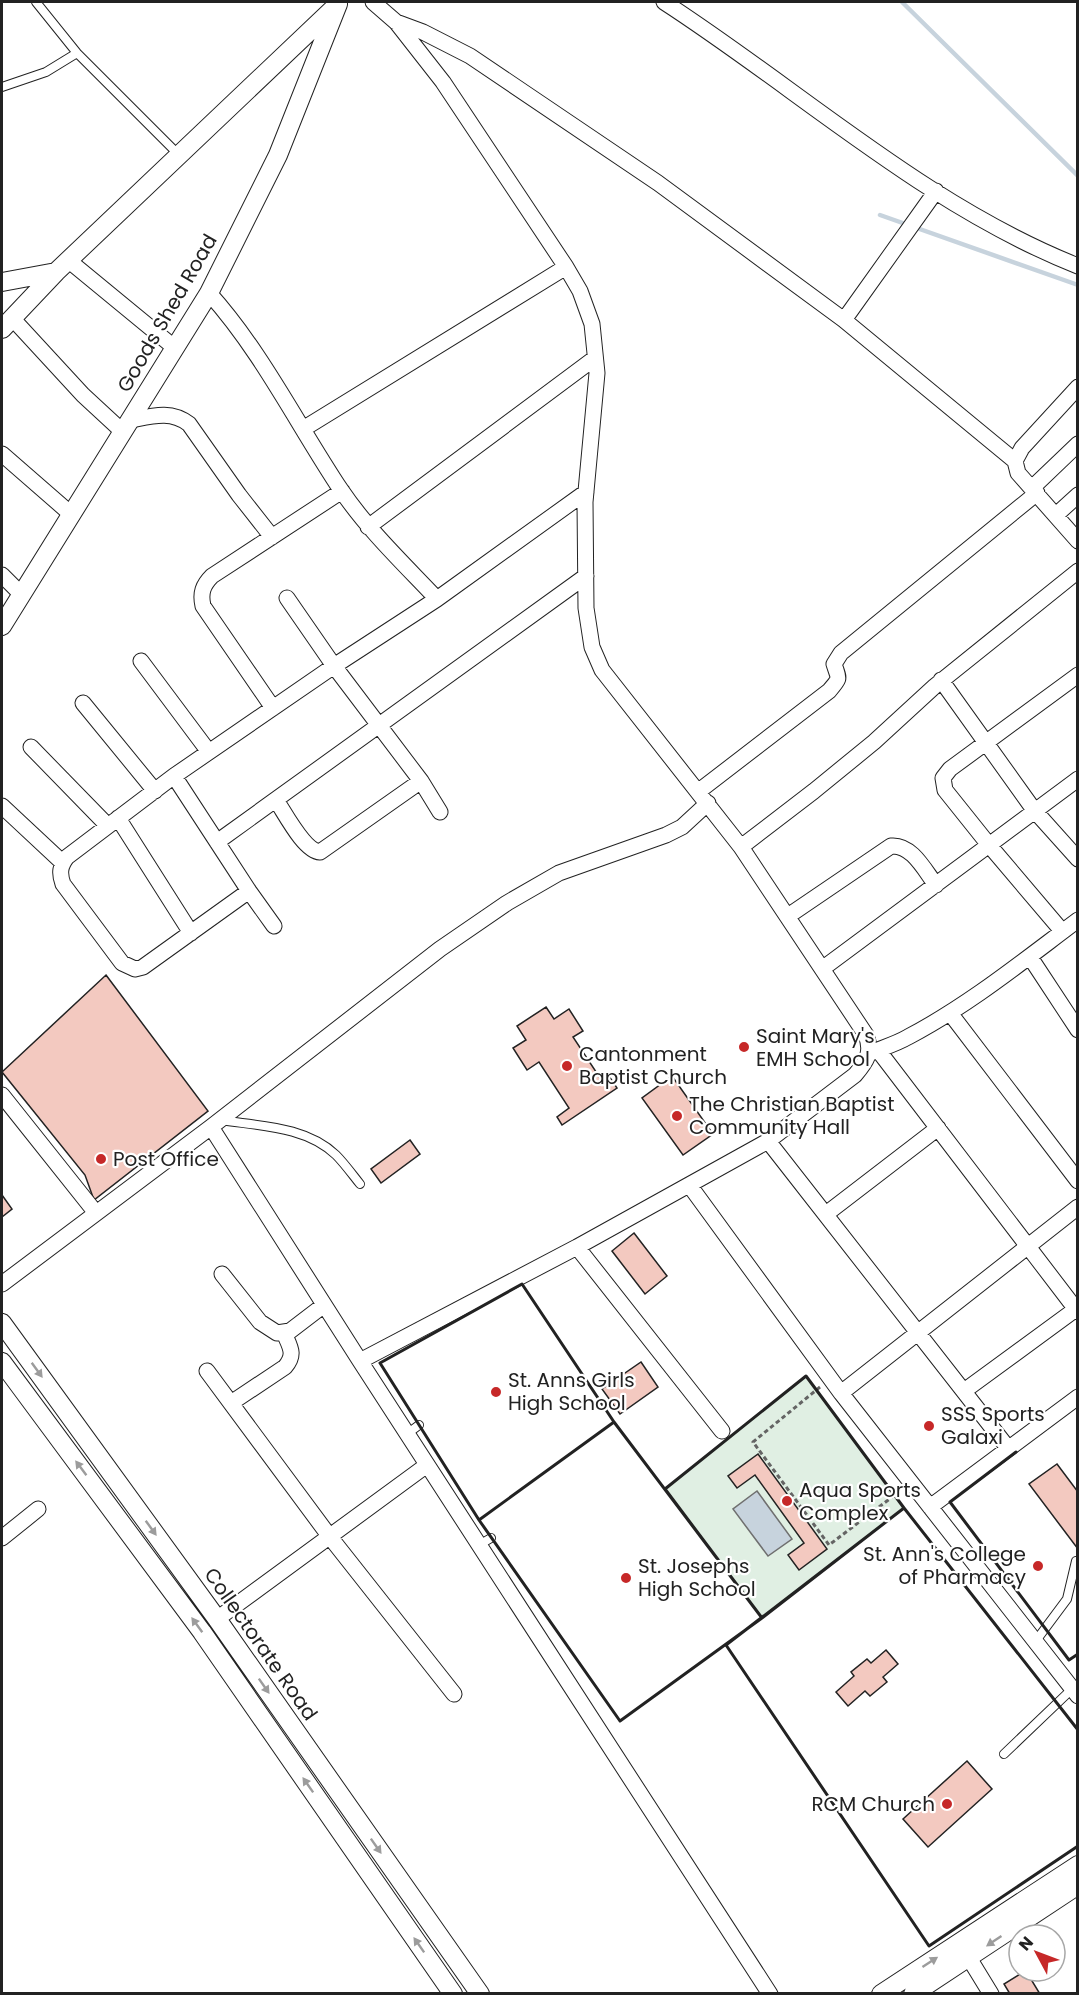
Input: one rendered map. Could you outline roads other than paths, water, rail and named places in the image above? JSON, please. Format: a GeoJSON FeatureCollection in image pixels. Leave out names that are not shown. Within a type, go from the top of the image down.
{"type":"FeatureCollection","features":[{"type":"Feature","properties":{"kind":"street"},"geometry":{"type":"LineString","coordinates":[[373,2],[396,22],[443,82],[566,267],[580,291],[592,324],[597,373],[586,492],[586,609],[592,647],[603,670],[741,847],[866,1035],[874,1051],[938,1128],[1077,1311],[964,1390]]}},
{"type":"Feature","properties":{"kind":"street"},"geometry":{"type":"LineString","coordinates":[[664,2],[914,179],[1019,241],[1077,266]]}},
{"type":"Feature","properties":{"kind":"street","name":"Goods Shed Road"},"geometry":{"type":"LineString","coordinates":[[7,324],[62,266],[339,3]]}},
{"type":"Feature","properties":{"kind":"street","name":"Goods Shed Road"},"geometry":{"type":"LineString","coordinates":[[2,626],[209,293],[278,155],[339,3]]}},
{"type":"Feature","properties":{"kind":"street"},"geometry":{"type":"LineString","coordinates":[[396,22],[423,32],[470,56],[658,183],[844,320],[1015,461],[1018,473],[1077,541]]}},
{"type":"Feature","properties":{"kind":"street"},"geometry":{"type":"LineString","coordinates":[[844,320],[936,191]]}},
{"type":"Feature","properties":{"kind":"street"},"geometry":{"type":"LineString","coordinates":[[2,282],[62,266],[175,348]]}},
{"type":"Feature","properties":{"kind":"street"},"geometry":{"type":"LineString","coordinates":[[303,429],[566,267]]}},
{"type":"Feature","properties":{"kind":"street"},"geometry":{"type":"LineString","coordinates":[[209,293],[238,328],[342,491],[368,527],[437,599]]}},
{"type":"Feature","properties":{"kind":"street"},"geometry":{"type":"LineString","coordinates":[[7,324],[83,395],[127,426],[165,414],[173,415],[189,424],[232,486],[272,537]]}},
{"type":"Feature","properties":{"kind":"street"},"geometry":{"type":"LineString","coordinates":[[368,527],[595,358]]}},
{"type":"Feature","properties":{"kind":"street"},"geometry":{"type":"LineString","coordinates":[[1015,461],[1022,448],[1077,387]]}},
{"type":"Feature","properties":{"kind":"street"},"geometry":{"type":"LineString","coordinates":[[2,1284],[440,949],[507,903],[559,873],[666,836],[682,827],[703,797],[829,691],[839,679],[834,664],[841,653],[1035,491],[1077,444]]}},
{"type":"Feature","properties":{"kind":"street"},"geometry":{"type":"LineString","coordinates":[[2,454],[72,515]]}},
{"type":"Feature","properties":{"kind":"street"},"geometry":{"type":"LineString","coordinates":[[273,708],[203,606],[202,590],[212,576],[342,491]]}},
{"type":"Feature","properties":{"kind":"street"},"geometry":{"type":"LineString","coordinates":[[249,891],[143,967],[135,969],[128,968],[122,963],[63,884],[60,875],[67,857],[174,776],[334,666],[437,599],[586,492]]}},
{"type":"Feature","properties":{"kind":"street"},"geometry":{"type":"LineString","coordinates":[[1056,515],[1077,495]]}},
{"type":"Feature","properties":{"kind":"street"},"geometry":{"type":"LineString","coordinates":[[741,847],[865,749],[941,680],[1077,571]]}},
{"type":"Feature","properties":{"kind":"street"},"geometry":{"type":"LineString","coordinates":[[2,575],[22,595]]}},
{"type":"Feature","properties":{"kind":"street"},"geometry":{"type":"LineString","coordinates":[[217,842],[586,576]]}},
{"type":"Feature","properties":{"kind":"street"},"geometry":{"type":"LineString","coordinates":[[287,598],[334,666],[421,781],[440,812]]}},
{"type":"Feature","properties":{"kind":"street"},"geometry":{"type":"LineString","coordinates":[[141,661],[208,752]]}},
{"type":"Feature","properties":{"kind":"street"},"geometry":{"type":"LineString","coordinates":[[1062,931],[945,789],[943,778],[950,769],[987,744],[1077,675]]}},
{"type":"Feature","properties":{"kind":"street"},"geometry":{"type":"LineString","coordinates":[[941,680],[1034,810],[1072,841],[1077,859]]}},
{"type":"Feature","properties":{"kind":"street"},"geometry":{"type":"LineString","coordinates":[[83,702],[155,790]]}},
{"type":"Feature","properties":{"kind":"street"},"geometry":{"type":"LineString","coordinates":[[31,747],[113,822],[191,933]]}},
{"type":"Feature","properties":{"kind":"street"},"geometry":{"type":"LineString","coordinates":[[174,776],[274,926]]}},
{"type":"Feature","properties":{"kind":"street"},"geometry":{"type":"LineString","coordinates":[[822,969],[1077,779]]}},
{"type":"Feature","properties":{"kind":"street"},"geometry":{"type":"LineString","coordinates":[[276,800],[306,845],[315,852],[320,852],[421,781]]}},
{"type":"Feature","properties":{"kind":"street"},"geometry":{"type":"LineString","coordinates":[[2,806],[63,863]]}},
{"type":"Feature","properties":{"kind":"street"},"geometry":{"type":"LineString","coordinates":[[788,916],[891,846],[903,847],[910,852],[936,885]]}},
{"type":"Feature","properties":{"kind":"street"},"geometry":{"type":"LineString","coordinates":[[360,1361],[578,1247],[768,1141],[855,1075],[874,1051],[906,1038],[950,1013],[1030,957],[1077,920]]}},
{"type":"Feature","properties":{"kind":"street"},"geometry":{"type":"LineString","coordinates":[[1030,957],[1077,1030]]}},
{"type":"Feature","properties":{"kind":"street"},"geometry":{"type":"LineString","coordinates":[[950,1013],[1077,1181]]}},
{"type":"Feature","properties":{"kind":"street"},"geometry":{"type":"LineString","coordinates":[[2,1095],[96,1213]]}},
{"type":"Feature","properties":{"kind":"street"},"geometry":{"type":"LineString","coordinates":[[215,1123],[324,1305],[360,1361],[413,1429],[427,1465],[485,1541],[770,1994]]}},
{"type":"Feature","properties":{"kind":"street"},"geometry":{"type":"LineString","coordinates":[[826,1214],[938,1128]]}},
{"type":"Feature","properties":{"kind":"street"},"geometry":{"type":"LineString","coordinates":[[768,1141],[1008,1448]]}},
{"type":"Feature","properties":{"kind":"street"},"geometry":{"type":"LineString","coordinates":[[690,1186],[841,1393],[1075,1693]]}},
{"type":"Feature","properties":{"kind":"street"},"geometry":{"type":"LineString","coordinates":[[841,1393],[1077,1206]]}},
{"type":"Feature","properties":{"kind":"street"},"geometry":{"type":"LineString","coordinates":[[578,1247],[722,1431]]}},
{"type":"Feature","properties":{"kind":"street"},"geometry":{"type":"LineString","coordinates":[[222,1274],[260,1322],[270,1330],[284,1333],[290,1331],[324,1305]]}},
{"type":"Feature","properties":{"kind":"street","name":"Collectorate Road"},"geometry":{"type":"LineString","coordinates":[[7,1333],[217,1619],[480,1994]]}},
{"type":"Feature","properties":{"kind":"street"},"geometry":{"type":"LineString","coordinates":[[231,1403],[285,1367],[291,1360],[292,1351],[284,1333]]}},
{"type":"Feature","properties":{"kind":"street","name":"Collectorate Road"},"geometry":{"type":"LineString","coordinates":[[2,1362],[202,1632],[453,1994]]}},
{"type":"Feature","properties":{"kind":"street"},"geometry":{"type":"LineString","coordinates":[[207,1371],[330,1537],[454,1694]]}},
{"type":"Feature","properties":{"kind":"street"},"geometry":{"type":"LineString","coordinates":[[930,1507],[1077,1397]]}},
{"type":"Feature","properties":{"kind":"street"},"geometry":{"type":"LineString","coordinates":[[217,1619],[427,1465]]}},
{"type":"Feature","properties":{"kind":"street"},"geometry":{"type":"LineString","coordinates":[[2,1538],[38,1509]]}},
{"type":"Feature","properties":{"kind":"street"},"geometry":{"type":"LineString","coordinates":[[881,1994],[1077,1865]]}},
{"type":"Feature","properties":{"kind":"street"},"geometry":{"type":"LineString","coordinates":[[913,1994],[1077,1885]]}},
{"type":"Feature","properties":{"kind":"street"},"geometry":{"type":"LineString","coordinates":[[969,1958],[991,1994]]}},
{"type":"Feature","properties":{"kind":"lane"},"geometry":{"type":"LineString","coordinates":[[36,2],[77,53],[178,156]]}},
{"type":"Feature","properties":{"kind":"lane"},"geometry":{"type":"LineString","coordinates":[[2,87],[46,72],[77,53]]}},
{"type":"Feature","properties":{"kind":"lane"},"geometry":{"type":"LineString","coordinates":[[215,1123],[283,1129],[305,1135],[335,1154],[360,1184]]}},
{"type":"Feature","properties":{"kind":"lane"},"geometry":{"type":"LineString","coordinates":[[1035,1642],[1067,1599],[1076,1561]]}},
{"type":"Feature","properties":{"kind":"lane"},"geometry":{"type":"LineString","coordinates":[[1004,1754],[1075,1693]]}},
{"type":"Feature","properties":{"kind":"waterway"},"geometry":{"type":"LineString","coordinates":[[902,2],[1078,176]]}},
{"type":"Feature","properties":{"kind":"waterway"},"geometry":{"type":"LineString","coordinates":[[880,215],[1078,285]]}},
{"type":"Feature","properties":{"kind":"place","name":"Saint Mary's EMH School"},"geometry":{"type":"Point","coordinates":[744,1047]}},
{"type":"Feature","properties":{"kind":"place","name":"Cantonment Baptist Church"},"geometry":{"type":"Point","coordinates":[567,1066]}},
{"type":"Feature","properties":{"kind":"place","name":"The Christian Baptist Community Hall"},"geometry":{"type":"Point","coordinates":[677,1116]}},
{"type":"Feature","properties":{"kind":"place","name":"Post Office"},"geometry":{"type":"Point","coordinates":[101,1159]}},
{"type":"Feature","properties":{"kind":"place","name":"St. Anns Girls High School"},"geometry":{"type":"Point","coordinates":[496,1392]}},
{"type":"Feature","properties":{"kind":"place","name":"SSS Sports Galaxi"},"geometry":{"type":"Point","coordinates":[929,1426]}},
{"type":"Feature","properties":{"kind":"place","name":"Aqua Sports Complex"},"geometry":{"type":"Point","coordinates":[787,1501]}},
{"type":"Feature","properties":{"kind":"place","name":"St. Ann's College of Pharmacy"},"geometry":{"type":"Point","coordinates":[1038,1566]}},
{"type":"Feature","properties":{"kind":"place","name":"St. Josephs High School"},"geometry":{"type":"Point","coordinates":[626,1578]}},
{"type":"Feature","properties":{"kind":"place","name":"RCM Church"},"geometry":{"type":"Point","coordinates":[947,1804]}}]}
